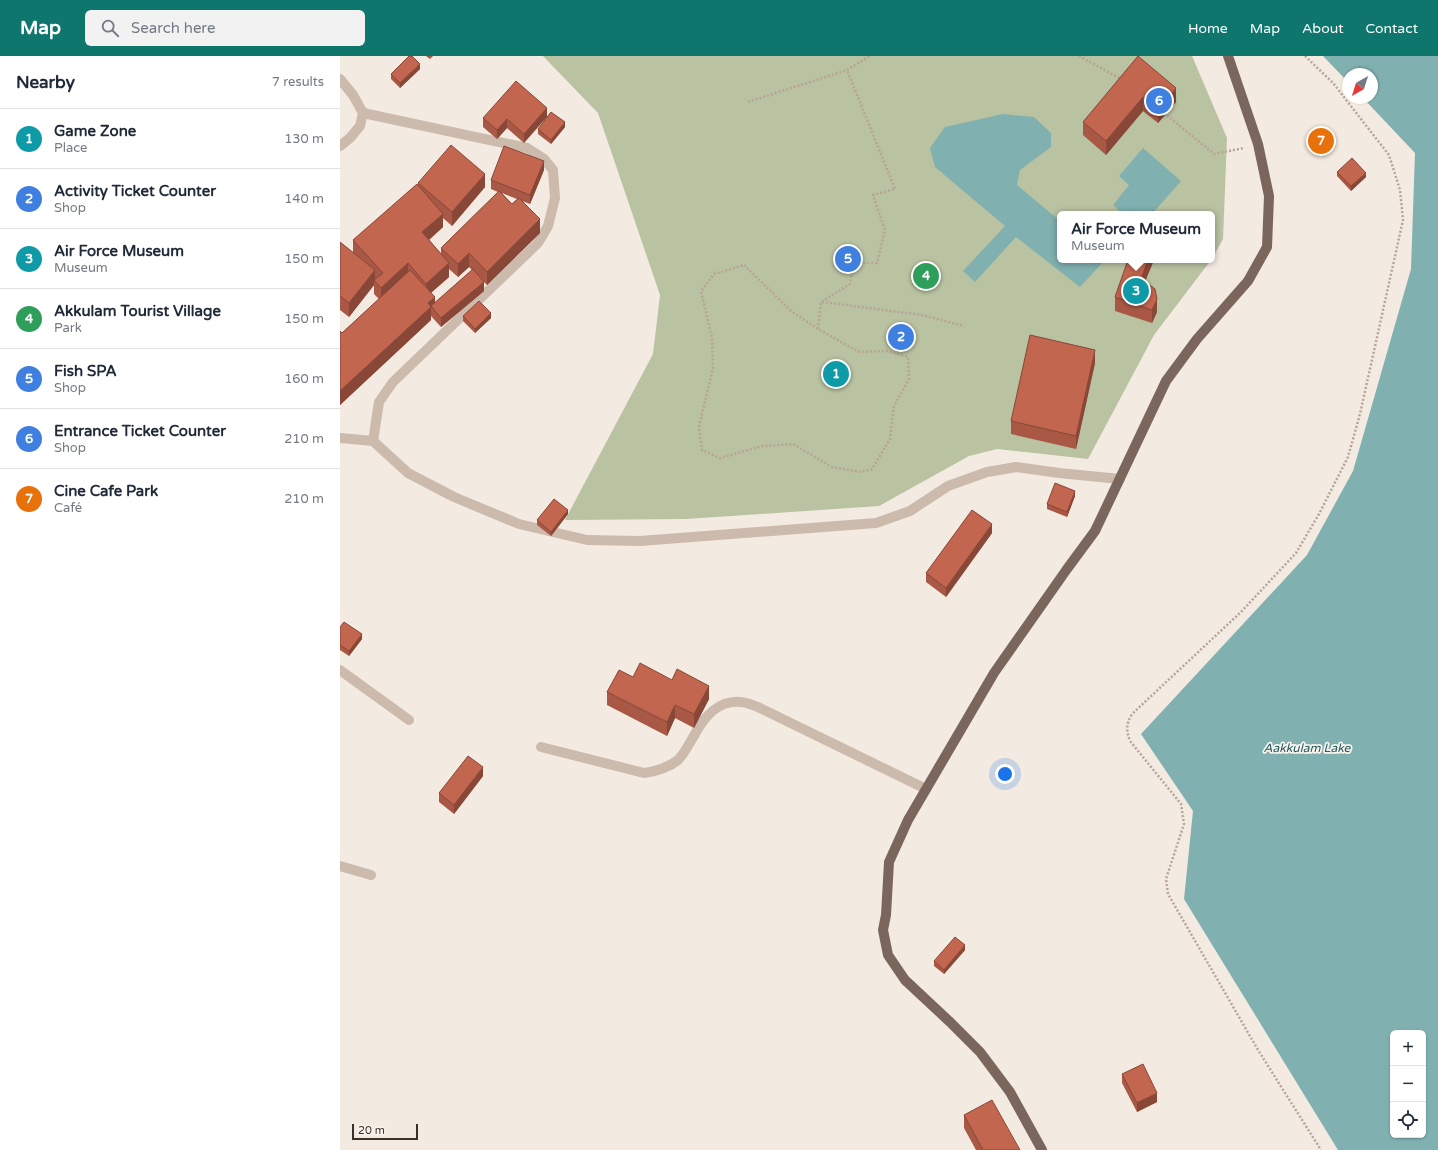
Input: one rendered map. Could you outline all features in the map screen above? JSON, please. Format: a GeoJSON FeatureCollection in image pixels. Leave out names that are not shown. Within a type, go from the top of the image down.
{"type":"FeatureCollection","features":[{"type":"Feature","properties":{"kind":"main road"},"geometry":{"type":"LineString","coordinates":[[1042,1150],[1010,1092],[980,1052],[905,980],[888,955],[883,930],[886,915],[889,862],[908,820],[994,673],[1067,568],[1095,531],[1166,381],[1197,339],[1248,281],[1267,247],[1269,196],[1258,144],[1228,56]]}},
{"type":"Feature","properties":{"kind":"lane"},"geometry":{"type":"LineString","coordinates":[[340,79],[353,95],[363,113],[360,126],[340,146]]}},
{"type":"Feature","properties":{"kind":"lane"},"geometry":{"type":"LineString","coordinates":[[363,113],[527,148],[544,159],[553,170],[555,198],[548,226],[538,243],[393,382],[379,402],[373,441]]}},
{"type":"Feature","properties":{"kind":"lane"},"geometry":{"type":"LineString","coordinates":[[340,438],[373,441],[408,473],[454,497],[519,524],[587,540],[648,540],[876,523],[910,511],[948,486],[987,472],[1016,467],[1120,479]]}},
{"type":"Feature","properties":{"kind":"lane"},"geometry":{"type":"LineString","coordinates":[[340,670],[409,720]]}},
{"type":"Feature","properties":{"kind":"lane"},"geometry":{"type":"LineString","coordinates":[[541,747],[644,773],[658,771],[679,759],[699,725],[710,712],[724,704],[739,702],[758,707],[926,789]]}},
{"type":"Feature","properties":{"kind":"lane"},"geometry":{"type":"LineString","coordinates":[[340,866],[371,875]]}},
{"type":"Feature","properties":{"kind":"path"},"geometry":{"type":"LineString","coordinates":[[748,102],[847,70],[870,56]]}},
{"type":"Feature","properties":{"kind":"path"},"geometry":{"type":"LineString","coordinates":[[1079,56],[1127,83]]}},
{"type":"Feature","properties":{"kind":"path"},"geometry":{"type":"LineString","coordinates":[[1305,56],[1333,83],[1389,155],[1400,190],[1403,220],[1360,414],[1348,457],[1319,514],[1296,553],[1241,612],[1132,714],[1127,722],[1126,730],[1130,741],[1181,804],[1184,824],[1166,879],[1168,894],[1258,1050],[1321,1150]]}},
{"type":"Feature","properties":{"kind":"path"},"geometry":{"type":"LineString","coordinates":[[818,330],[822,302],[850,284],[854,263],[877,263],[886,230],[873,195],[895,189],[847,70]]}},
{"type":"Feature","properties":{"kind":"path"},"geometry":{"type":"LineString","coordinates":[[1160,110],[1214,154],[1258,144]]}},
{"type":"Feature","properties":{"kind":"path"},"geometry":{"type":"LineString","coordinates":[[744,265],[791,311],[818,330],[859,352],[887,351],[908,357],[909,379],[894,406],[890,439],[872,469],[861,472],[832,467],[793,444],[762,446],[720,458],[702,450],[699,427],[713,368],[712,338],[701,291],[714,274],[744,265]]}},
{"type":"Feature","properties":{"kind":"path"},"geometry":{"type":"LineString","coordinates":[[822,302],[922,315],[964,326]]}},
{"type":"Feature","properties":{"kind":"green space"},"geometry":{"type":"Polygon","coordinates":[[[543,56],[1192,56],[1227,138],[1223,239],[1215,254],[1215,211],[1057,211],[1057,263],[1209,263],[1154,335],[1088,459],[997,449],[969,456],[879,506],[686,519],[565,520],[653,354],[660,295],[598,113],[543,56]]]}},
{"type":"Feature","properties":{"kind":"water","name":"Aakkulam Lake"},"geometry":{"type":"Polygon","coordinates":[[[1323,56],[1438,56],[1438,1150],[1338,1150],[1184,899],[1193,811],[1141,734],[1307,555],[1353,471],[1411,269],[1415,153],[1369,104],[1378,104],[1378,68],[1342,68],[1342,76],[1323,56]]]}},
{"type":"Feature","properties":{"kind":"water"},"geometry":{"type":"Polygon","coordinates":[[[1003,114],[1034,117],[1051,133],[1051,147],[1020,170],[1017,185],[1057,218],[1057,263],[1102,263],[1080,287],[1016,237],[975,282],[963,271],[1005,226],[935,167],[930,148],[945,127],[1003,114]]]}},
{"type":"Feature","properties":{"kind":"water"},"geometry":{"type":"Polygon","coordinates":[[[1143,148],[1181,181],[1155,211],[1120,211],[1113,205],[1129,185],[1119,176],[1143,148]]]}},
{"type":"Feature","properties":{"kind":"building"},"geometry":{"type":"Polygon","coordinates":[[[409,56],[412,56],[420,64],[400,83],[391,74],[409,56]]]}},
{"type":"Feature","properties":{"kind":"building"},"geometry":{"type":"Polygon","coordinates":[[[1138,56],[1176,88],[1158,110],[1143,97],[1106,141],[1083,122],[1138,56]]]}},
{"type":"Feature","properties":{"kind":"building"},"geometry":{"type":"Polygon","coordinates":[[[516,81],[547,108],[524,134],[507,119],[497,130],[483,118],[516,81]]]}},
{"type":"Feature","properties":{"kind":"building"},"geometry":{"type":"Polygon","coordinates":[[[551,112],[565,122],[551,140],[538,129],[551,112]]]}},
{"type":"Feature","properties":{"kind":"building"},"geometry":{"type":"Polygon","coordinates":[[[451,145],[485,174],[452,212],[418,183],[451,145]]]}},
{"type":"Feature","properties":{"kind":"building"},"geometry":{"type":"Polygon","coordinates":[[[504,146],[544,161],[530,195],[491,180],[504,146]]]}},
{"type":"Feature","properties":{"kind":"building"},"geometry":{"type":"Polygon","coordinates":[[[1352,158],[1366,173],[1351,186],[1337,172],[1352,158]]]}},
{"type":"Feature","properties":{"kind":"building"},"geometry":{"type":"Polygon","coordinates":[[[417,184],[443,214],[422,232],[449,263],[426,284],[408,263],[381,288],[374,280],[383,273],[353,240],[417,184]]]}},
{"type":"Feature","properties":{"kind":"building"},"geometry":{"type":"Polygon","coordinates":[[[499,191],[512,204],[519,198],[540,219],[487,272],[469,253],[458,264],[441,248],[499,191]]]}},
{"type":"Feature","properties":{"kind":"building"},"geometry":{"type":"Polygon","coordinates":[[[340,242],[375,270],[349,303],[340,296],[340,242]]]}},
{"type":"Feature","properties":{"kind":"building"},"geometry":{"type":"Polygon","coordinates":[[[1127,263],[1147,263],[1142,276],[1144,281],[1155,289],[1157,299],[1152,310],[1115,297],[1127,263]]]}},
{"type":"Feature","properties":{"kind":"building"},"geometry":{"type":"Polygon","coordinates":[[[473,269],[484,282],[441,318],[431,306],[473,269]]]}},
{"type":"Feature","properties":{"kind":"building"},"geometry":{"type":"Polygon","coordinates":[[[410,270],[435,297],[428,303],[431,307],[340,391],[340,331],[342,333],[410,270]]]}},
{"type":"Feature","properties":{"kind":"building"},"geometry":{"type":"Polygon","coordinates":[[[479,301],[491,313],[475,329],[463,316],[479,301]]]}},
{"type":"Feature","properties":{"kind":"building"},"geometry":{"type":"Polygon","coordinates":[[[1030,335],[1095,350],[1076,436],[1011,421],[1030,335]]]}},
{"type":"Feature","properties":{"kind":"building"},"geometry":{"type":"Polygon","coordinates":[[[1055,483],[1075,491],[1067,512],[1047,504],[1055,483]]]}},
{"type":"Feature","properties":{"kind":"building"},"geometry":{"type":"Polygon","coordinates":[[[554,499],[568,510],[551,532],[537,520],[554,499]]]}},
{"type":"Feature","properties":{"kind":"building"},"geometry":{"type":"Polygon","coordinates":[[[972,510],[992,524],[946,588],[926,573],[972,510]]]}},
{"type":"Feature","properties":{"kind":"building"},"geometry":{"type":"Polygon","coordinates":[[[344,622],[362,634],[349,651],[340,645],[340,627],[344,622]]]}},
{"type":"Feature","properties":{"kind":"building"},"geometry":{"type":"Polygon","coordinates":[[[640,663],[672,680],[677,669],[709,686],[694,714],[675,705],[667,722],[607,692],[619,670],[633,677],[640,663]]]}},
{"type":"Feature","properties":{"kind":"building"},"geometry":{"type":"Polygon","coordinates":[[[468,756],[483,767],[454,805],[439,793],[468,756]]]}},
{"type":"Feature","properties":{"kind":"building"},"geometry":{"type":"Polygon","coordinates":[[[955,937],[965,945],[944,970],[934,961],[955,937]]]}},
{"type":"Feature","properties":{"kind":"building"},"geometry":{"type":"Polygon","coordinates":[[[1143,1064],[1157,1093],[1137,1103],[1122,1074],[1143,1064]]]}},
{"type":"Feature","properties":{"kind":"building"},"geometry":{"type":"Polygon","coordinates":[[[992,1100],[1020,1150],[983,1150],[964,1115],[992,1100]]]}},
{"type":"Feature","properties":{"kind":"place","name":"Entrance Ticket Counter"},"geometry":{"type":"Point","coordinates":[1159,101]}},
{"type":"Feature","properties":{"kind":"place","name":"Cine Cafe Park"},"geometry":{"type":"Point","coordinates":[1321,141]}},
{"type":"Feature","properties":{"kind":"place","name":"Fish SPA"},"geometry":{"type":"Point","coordinates":[848,259]}},
{"type":"Feature","properties":{"kind":"place","name":"Akkulam Tourist Village"},"geometry":{"type":"Point","coordinates":[926,276]}},
{"type":"Feature","properties":{"kind":"place","name":"Air Force Museum"},"geometry":{"type":"Point","coordinates":[1136,291]}},
{"type":"Feature","properties":{"kind":"place","name":"Activity Ticket Counter"},"geometry":{"type":"Point","coordinates":[901,337]}},
{"type":"Feature","properties":{"kind":"place","name":"Game Zone"},"geometry":{"type":"Point","coordinates":[836,374]}}]}
